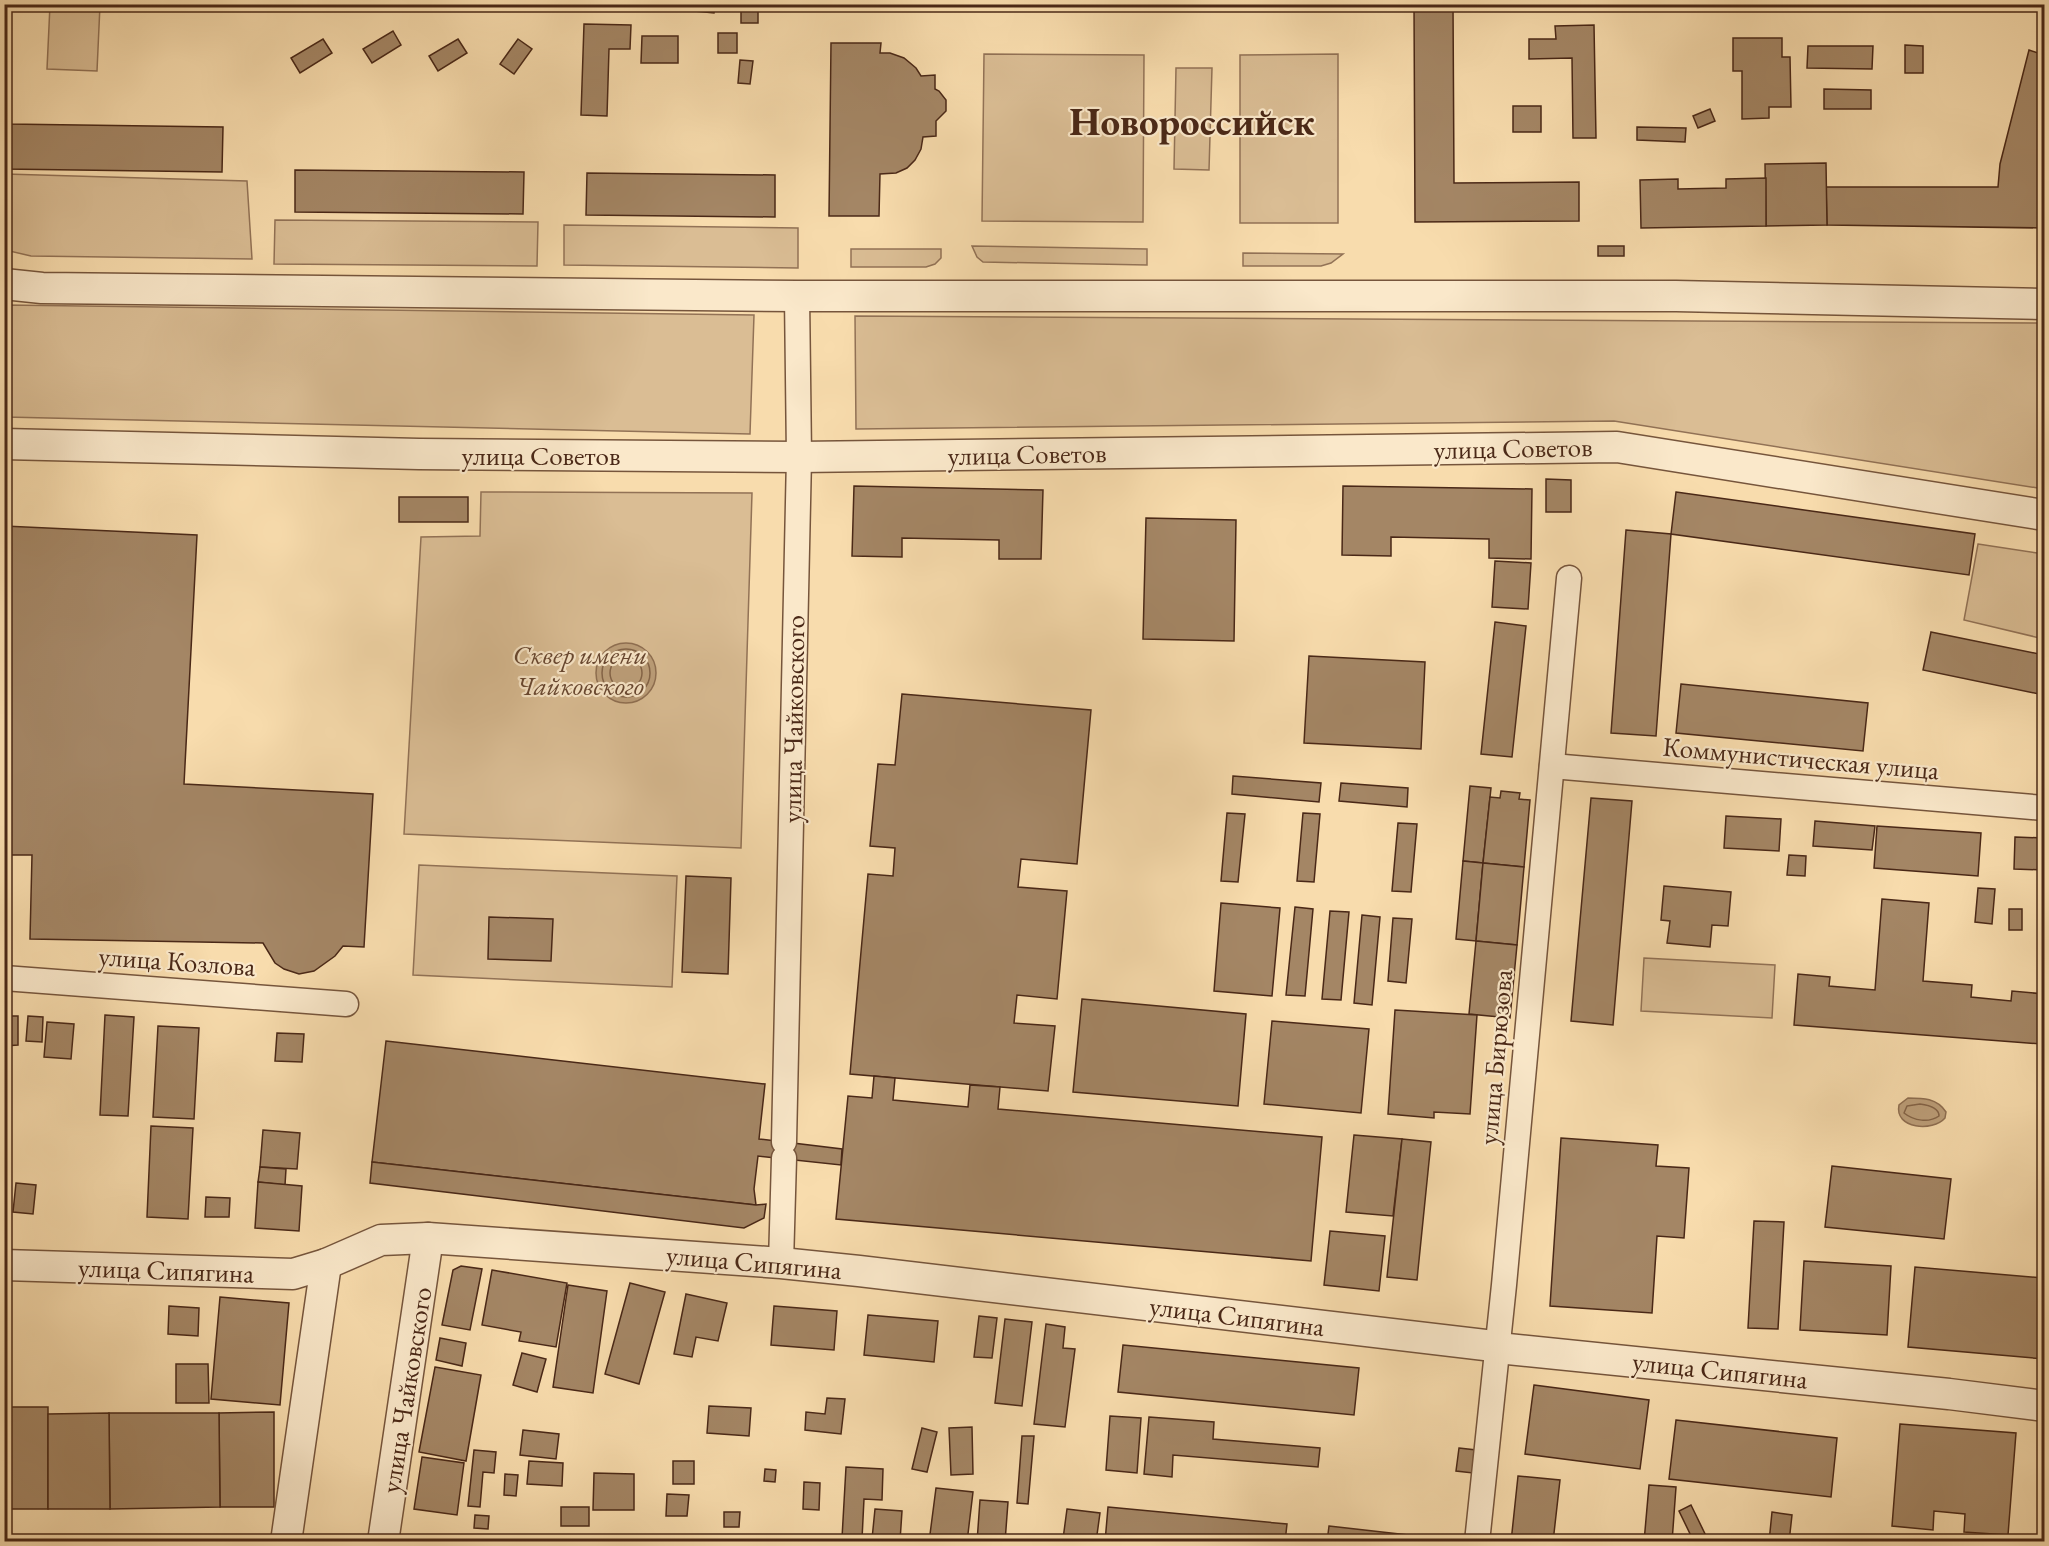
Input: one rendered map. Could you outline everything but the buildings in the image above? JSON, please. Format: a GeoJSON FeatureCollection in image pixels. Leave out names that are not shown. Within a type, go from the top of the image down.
{"type":"FeatureCollection","features":[{"type":"Feature","properties":{"kind":"street"},"geometry":{"type":"LineString","coordinates":[[4,284],[42,288],[797,296],[1676,296],[2044,304]]}},
{"type":"Feature","properties":{"kind":"street","name":"улица Чайковского"},"geometry":{"type":"LineString","coordinates":[[781,1263],[799,457],[797,296]]}},
{"type":"Feature","properties":{"kind":"street","name":"улица Советов"},"geometry":{"type":"LineString","coordinates":[[4,444],[408,454],[799,457],[1617,447],[2044,515]]}},
{"type":"Feature","properties":{"kind":"street","name":"улица Бирюзова"},"geometry":{"type":"LineString","coordinates":[[1477,1542],[1498,1348],[1569,578]]}},
{"type":"Feature","properties":{"kind":"street","name":"Коммунистическая улица"},"geometry":{"type":"LineString","coordinates":[[1552,766],[2044,808]]}},
{"type":"Feature","properties":{"kind":"street","name":"улица Козлова"},"geometry":{"type":"LineString","coordinates":[[4,978],[346,1004]]}},
{"type":"Feature","properties":{"kind":"street","name":"улица Чайковского"},"geometry":{"type":"LineString","coordinates":[[383,1542],[428,1238]]}},
{"type":"Feature","properties":{"kind":"street","name":"улица Сипягина"},"geometry":{"type":"LineString","coordinates":[[4,1265],[293,1274],[326,1264],[381,1240],[428,1238],[781,1263],[1485,1344],[1498,1348],[1949,1394],[2044,1406]]}},
{"type":"Feature","properties":{"kind":"street"},"geometry":{"type":"LineString","coordinates":[[286,1542],[326,1264]]}},
{"type":"Feature","properties":{"kind":"green space"},"geometry":{"type":"Polygon","coordinates":[[[50,5],[100,5],[97,71],[47,69],[50,5]]]}},
{"type":"Feature","properties":{"kind":"green space"},"geometry":{"type":"Polygon","coordinates":[[[984,54],[1144,55],[1143,222],[982,221],[984,54]]]}},
{"type":"Feature","properties":{"kind":"green space"},"geometry":{"type":"Polygon","coordinates":[[[1338,54],[1338,223],[1240,223],[1240,55],[1338,54]]]}},
{"type":"Feature","properties":{"kind":"green space"},"geometry":{"type":"Polygon","coordinates":[[[1176,68],[1212,68],[1209,170],[1174,169],[1176,68]]]}},
{"type":"Feature","properties":{"kind":"green space"},"geometry":{"type":"Polygon","coordinates":[[[5,174],[247,181],[252,259],[31,256],[5,250],[5,174]]]}},
{"type":"Feature","properties":{"kind":"green space"},"geometry":{"type":"Polygon","coordinates":[[[275,220],[538,222],[537,266],[274,264],[275,220]]]}},
{"type":"Feature","properties":{"kind":"green space"},"geometry":{"type":"Polygon","coordinates":[[[564,225],[798,228],[798,268],[564,265],[564,225]]]}},
{"type":"Feature","properties":{"kind":"green space"},"geometry":{"type":"Polygon","coordinates":[[[972,246],[1147,249],[1147,265],[983,262],[977,257],[972,246]]]}},
{"type":"Feature","properties":{"kind":"green space"},"geometry":{"type":"Polygon","coordinates":[[[851,249],[941,249],[941,258],[935,264],[926,267],[851,267],[851,249]]]}},
{"type":"Feature","properties":{"kind":"green space"},"geometry":{"type":"Polygon","coordinates":[[[1243,253],[1343,254],[1331,263],[1321,266],[1243,266],[1243,253]]]}},
{"type":"Feature","properties":{"kind":"green space"},"geometry":{"type":"Polygon","coordinates":[[[5,305],[754,315],[750,434],[5,417],[5,305]]]}},
{"type":"Feature","properties":{"kind":"green space"},"geometry":{"type":"Polygon","coordinates":[[[855,316],[2044,323],[2044,489],[1614,421],[856,429],[855,316]]]}},
{"type":"Feature","properties":{"kind":"green space","name":"Сквер имени Чайковского"},"geometry":{"type":"Polygon","coordinates":[[[481,492],[752,493],[741,848],[404,834],[421,537],[480,536],[481,492]]]}},
{"type":"Feature","properties":{"kind":"green space"},"geometry":{"type":"Polygon","coordinates":[[[1978,544],[2044,554],[2044,639],[1964,620],[1978,544]]]}},
{"type":"Feature","properties":{"kind":"green space"},"geometry":{"type":"Polygon","coordinates":[[[419,865],[677,876],[672,987],[413,975],[419,865]]]}},
{"type":"Feature","properties":{"kind":"green space"},"geometry":{"type":"Polygon","coordinates":[[[1644,958],[1775,965],[1772,1018],[1641,1011],[1644,958]]]}},
{"type":"Feature","properties":{"kind":"water"},"geometry":{"type":"Polygon","coordinates":[[[626,643],[638,645],[651,656],[656,673],[654,685],[643,698],[626,703],[614,701],[601,690],[596,673],[598,661],[609,648],[626,643]]]}},
{"type":"Feature","properties":{"kind":"water"},"geometry":{"type":"Polygon","coordinates":[[[1908,1098],[1934,1101],[1946,1112],[1945,1118],[1932,1125],[1916,1126],[1908,1123],[1899,1113],[1899,1105],[1908,1098]]]}},
{"type":"Feature","properties":{"kind":"district","name":"Новороссийск"},"geometry":{"type":"Point","coordinates":[1192,121]}}]}
